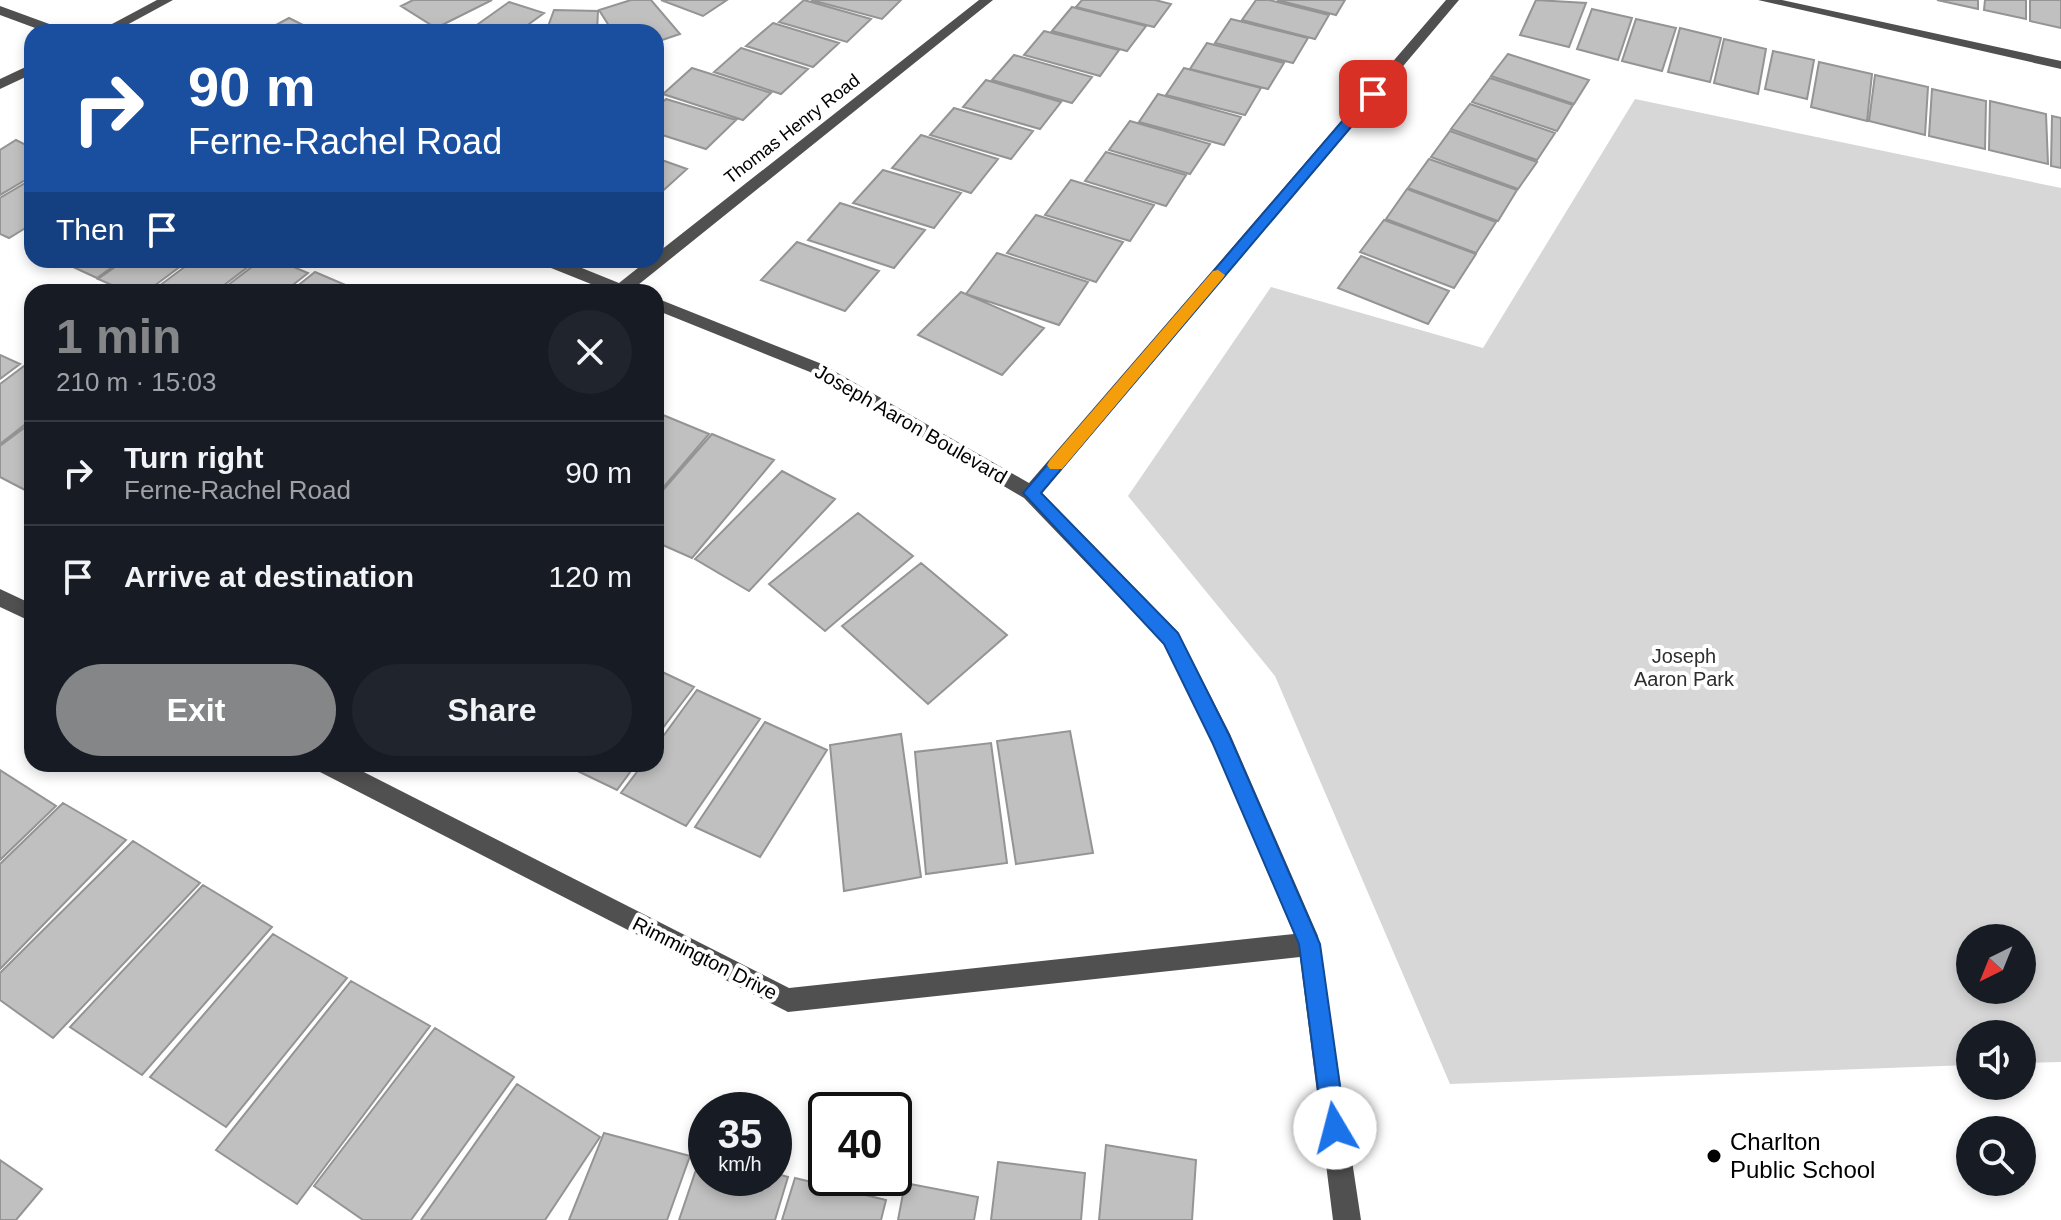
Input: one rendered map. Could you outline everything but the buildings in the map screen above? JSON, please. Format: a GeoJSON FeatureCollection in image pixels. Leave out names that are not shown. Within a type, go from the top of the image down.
{"type":"FeatureCollection","features":[{"type":"Feature","properties":{"kind":"street"},"geometry":{"type":"LineString","coordinates":[[120,24],[167,0]]}},
{"type":"Feature","properties":{"kind":"street","name":"Thomas Henry Road"},"geometry":{"type":"LineString","coordinates":[[664,259],[987,0]]}},
{"type":"Feature","properties":{"kind":"street"},"geometry":{"type":"LineString","coordinates":[[1031,493],[1453,0]]}},
{"type":"Feature","properties":{"kind":"street"},"geometry":{"type":"LineString","coordinates":[[1764,0],[2061,65]]}},
{"type":"Feature","properties":{"kind":"street"},"geometry":{"type":"LineString","coordinates":[[0,10],[37,24]]}},
{"type":"Feature","properties":{"kind":"street"},"geometry":{"type":"LineString","coordinates":[[0,85],[24,72]]}},
{"type":"Feature","properties":{"kind":"street"},"geometry":{"type":"LineString","coordinates":[[567,268],[607,284]]}},
{"type":"Feature","properties":{"kind":"street","name":"Thomas Henry Road"},"geometry":{"type":"LineString","coordinates":[[633,284],[653,268]]}},
{"type":"Feature","properties":{"kind":"street","name":"Joseph Aaron Boulevard"},"geometry":{"type":"LineString","coordinates":[[664,307],[816,368],[1031,493],[1171,638],[1222,741],[1310,944],[1347,1220]]}},
{"type":"Feature","properties":{"kind":"street"},"geometry":{"type":"LineString","coordinates":[[0,597],[24,610]]}},
{"type":"Feature","properties":{"kind":"street","name":"Rimmington Drive"},"geometry":{"type":"LineString","coordinates":[[342,772],[788,1000],[1310,944]]}},
{"type":"Feature","properties":{"kind":"green space","name":"Joseph Aaron Park"},"geometry":{"type":"Polygon","coordinates":[[[1635,99],[2061,188],[2061,1062],[2036,1063],[2036,1020],[1956,1020],[1956,1066],[1450,1084],[1275,676],[1128,496],[1271,287],[1483,348],[1635,99]]]}},
{"type":"Feature","properties":{"kind":"slow traffic"},"geometry":{"type":"LineString","coordinates":[[1056,465],[1218,275]]}},
{"type":"Feature","properties":{"kind":"place","name":"Charlton Public School"},"geometry":{"type":"Point","coordinates":[1714,1156]}},
{"type":"Feature","properties":{"kind":"route"},"geometry":{"type":"LineString","coordinates":[[1335,1128],[1310,944],[1222,741],[1171,638],[1031,493],[1373,94]]}}]}
